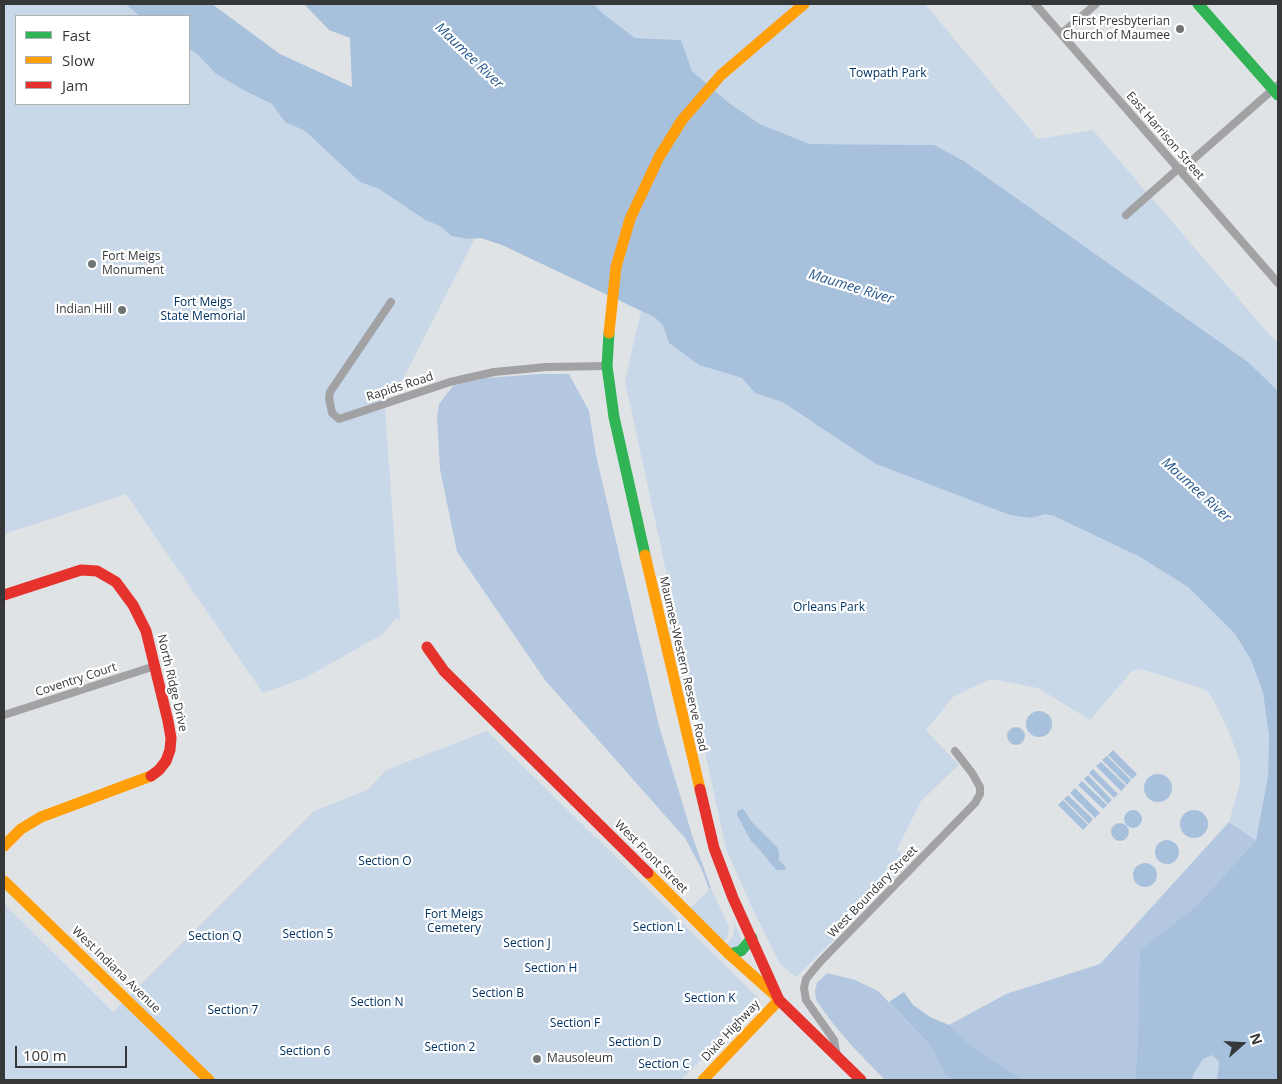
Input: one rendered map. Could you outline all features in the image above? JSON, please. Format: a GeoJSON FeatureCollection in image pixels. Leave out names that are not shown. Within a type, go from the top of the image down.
{"type":"FeatureCollection","features":[{"type":"Feature","properties":{"kind":"main road","name":"Maumee-Western Reserve Road"},"geometry":{"type":"LineString","coordinates":[[779,1000],[723,874],[706,821],[627,481],[614,418],[607,366],[609,323],[616,267],[630,219],[659,157],[682,120],[702,96],[740,58],[804,4]]}},
{"type":"Feature","properties":{"kind":"main road"},"geometry":{"type":"LineString","coordinates":[[1198,4],[1277,90]]}},
{"type":"Feature","properties":{"kind":"main road","name":"North Ridge Drive"},"geometry":{"type":"LineString","coordinates":[[4,595],[81,570],[92,570],[108,576],[116,582],[134,605],[146,631],[171,738],[168,755],[159,770],[145,780],[40,817],[21,829],[4,846]]}},
{"type":"Feature","properties":{"kind":"main road","name":"West Front Street"},"geometry":{"type":"LineString","coordinates":[[427,647],[444,671],[729,954],[861,1080]]}},
{"type":"Feature","properties":{"kind":"main road","name":"West Indiana Avenue"},"geometry":{"type":"LineString","coordinates":[[4,881],[209,1080]]}},
{"type":"Feature","properties":{"kind":"main road"},"geometry":{"type":"LineString","coordinates":[[729,954],[741,951],[752,938]]}},
{"type":"Feature","properties":{"kind":"main road","name":"Dixie Highway"},"geometry":{"type":"LineString","coordinates":[[703,1080],[779,1000]]}},
{"type":"Feature","properties":{"kind":"street","name":"East Harrison Street"},"geometry":{"type":"LineString","coordinates":[[1035,4],[1278,283]]}},
{"type":"Feature","properties":{"kind":"street"},"geometry":{"type":"LineString","coordinates":[[1061,34],[1096,4]]}},
{"type":"Feature","properties":{"kind":"street"},"geometry":{"type":"LineString","coordinates":[[1126,215],[1277,90]]}},
{"type":"Feature","properties":{"kind":"street","name":"Rapids Road"},"geometry":{"type":"LineString","coordinates":[[391,302],[330,392],[329,398],[332,413],[339,419],[450,382],[494,372],[546,367],[607,366]]}},
{"type":"Feature","properties":{"kind":"street","name":"Coventry Court"},"geometry":{"type":"LineString","coordinates":[[4,715],[155,666]]}},
{"type":"Feature","properties":{"kind":"street","name":"West Boundary Street"},"geometry":{"type":"LineString","coordinates":[[837,1056],[834,1040],[806,1000],[804,988],[806,979],[820,962],[975,803],[980,794],[980,787],[955,751]]}},
{"type":"Feature","properties":{"kind":"green space","name":"Fort Meigs State Memorial"},"geometry":{"type":"Polygon","coordinates":[[[4,4],[125,4],[139,15],[15,15],[15,105],[190,105],[190,50],[198,55],[216,74],[273,104],[285,122],[305,131],[360,182],[379,189],[425,220],[440,226],[451,236],[468,239],[475,238],[399,387],[384,393],[400,619],[395,619],[383,634],[305,678],[263,693],[126,494],[4,534],[4,4]]]}},
{"type":"Feature","properties":{"kind":"green space","name":"Towpath Park"},"geometry":{"type":"Polygon","coordinates":[[[594,4],[925,4],[1038,139],[1093,130],[1269,334],[1278,342],[1278,391],[1248,362],[964,161],[934,145],[810,144],[760,124],[729,103],[692,71],[681,40],[635,38],[601,12],[594,4]]]}},
{"type":"Feature","properties":{"kind":"green space","name":"Orleans Park"},"geometry":{"type":"Polygon","coordinates":[[[641,311],[654,317],[663,325],[669,343],[699,365],[742,378],[755,393],[782,402],[806,419],[1031,518],[1045,514],[1054,516],[1140,557],[1188,587],[1235,634],[1251,660],[1263,693],[1269,736],[1268,776],[1256,840],[1229,822],[1240,784],[1240,762],[1229,732],[1208,692],[1201,688],[1138,669],[1131,672],[1090,720],[1038,688],[991,679],[954,696],[926,730],[959,765],[921,801],[897,849],[909,862],[865,909],[796,977],[780,964],[726,849],[625,381],[641,311]]]}},
{"type":"Feature","properties":{"kind":"green space","name":"Fort Meigs Cemetery"},"geometry":{"type":"Polygon","coordinates":[[[487,731],[760,1000],[681,1080],[4,1080],[4,904],[113,1012],[314,811],[367,790],[386,770],[487,731]]]}},
{"type":"Feature","properties":{"kind":"green space"},"geometry":{"type":"Polygon","coordinates":[[[711,888],[729,927],[728,937],[724,942],[690,908],[711,888]]]}},
{"type":"Feature","properties":{"kind":"green space"},"geometry":{"type":"Polygon","coordinates":[[[735,923],[742,941],[741,946],[732,949],[726,945],[733,936],[735,923]]]}},
{"type":"Feature","properties":{"kind":"green space"},"geometry":{"type":"Polygon","coordinates":[[[1208,1055],[1212,1055],[1219,1062],[1217,1080],[1192,1080],[1194,1073],[1208,1055]]]}},
{"type":"Feature","properties":{"kind":"shaded area"},"geometry":{"type":"Polygon","coordinates":[[[569,374],[589,411],[596,455],[659,726],[693,838],[711,888],[709,889],[701,868],[685,838],[545,680],[457,552],[440,469],[437,417],[439,404],[453,386],[485,378],[569,374]]]}},
{"type":"Feature","properties":{"kind":"shaded area"},"geometry":{"type":"Polygon","coordinates":[[[1229,822],[1256,840],[1196,906],[1141,950],[1135,1080],[1023,1080],[971,1045],[949,1025],[1006,994],[1100,964],[1229,822]]]}},
{"type":"Feature","properties":{"kind":"shaded area"},"geometry":{"type":"Polygon","coordinates":[[[827,973],[855,980],[878,991],[927,1042],[945,1075],[953,1080],[885,1080],[852,1046],[816,1000],[815,991],[817,983],[827,973]]]}},
{"type":"Feature","properties":{"kind":"water","name":"Maumee River"},"geometry":{"type":"Polygon","coordinates":[[[125,4],[212,4],[280,54],[352,87],[350,38],[329,30],[304,4],[594,4],[601,12],[635,38],[681,40],[692,71],[729,103],[760,124],[810,144],[934,145],[964,161],[1248,362],[1278,391],[1278,1080],[1217,1080],[1219,1062],[1212,1055],[1203,1059],[1192,1080],[1135,1080],[1140,950],[1196,906],[1256,840],[1268,776],[1269,736],[1263,693],[1251,660],[1235,634],[1188,587],[1140,557],[1054,516],[1045,514],[1031,518],[1010,515],[876,464],[782,402],[755,393],[742,378],[699,365],[669,343],[663,325],[654,317],[502,245],[481,238],[468,239],[451,236],[440,226],[425,220],[379,189],[360,182],[305,131],[285,122],[272,104],[216,74],[198,55],[190,50],[190,15],[139,15],[125,4]]]}},
{"type":"Feature","properties":{"kind":"water"},"geometry":{"type":"Polygon","coordinates":[[[1039,711],[1048,715],[1052,724],[1048,733],[1039,737],[1030,733],[1026,724],[1030,715],[1039,711]]]}},
{"type":"Feature","properties":{"kind":"water"},"geometry":{"type":"Polygon","coordinates":[[[1016,727],[1022,730],[1025,736],[1022,742],[1016,745],[1010,742],[1007,736],[1010,730],[1016,727]]]}},
{"type":"Feature","properties":{"kind":"water"},"geometry":{"type":"Polygon","coordinates":[[[1113,750],[1137,774],[1132,779],[1108,755],[1113,750]]]}},
{"type":"Feature","properties":{"kind":"water"},"geometry":{"type":"Polygon","coordinates":[[[1107,756],[1131,780],[1127,785],[1102,760],[1107,756]]]}},
{"type":"Feature","properties":{"kind":"water"},"geometry":{"type":"Polygon","coordinates":[[[1101,762],[1126,786],[1121,791],[1096,766],[1101,762]]]}},
{"type":"Feature","properties":{"kind":"water"},"geometry":{"type":"Polygon","coordinates":[[[1093,769],[1118,794],[1114,798],[1089,773],[1093,769]]]}},
{"type":"Feature","properties":{"kind":"water"},"geometry":{"type":"Polygon","coordinates":[[[1158,774],[1168,778],[1172,788],[1168,798],[1158,802],[1148,798],[1144,788],[1148,778],[1158,774]]]}},
{"type":"Feature","properties":{"kind":"water"},"geometry":{"type":"Polygon","coordinates":[[[1088,775],[1112,800],[1108,804],[1084,779],[1088,775]]]}},
{"type":"Feature","properties":{"kind":"water"},"geometry":{"type":"Polygon","coordinates":[[[1082,781],[1107,805],[1103,809],[1078,785],[1082,781]]]}},
{"type":"Feature","properties":{"kind":"water"},"geometry":{"type":"Polygon","coordinates":[[[1075,788],[1100,813],[1095,818],[1070,793],[1075,788]]]}},
{"type":"Feature","properties":{"kind":"water"},"geometry":{"type":"Polygon","coordinates":[[[1068,795],[1093,819],[1089,824],[1064,799],[1068,795]]]}},
{"type":"Feature","properties":{"kind":"water"},"geometry":{"type":"Polygon","coordinates":[[[1063,800],[1088,825],[1083,830],[1058,805],[1063,800]]]}},
{"type":"Feature","properties":{"kind":"water"},"geometry":{"type":"Polygon","coordinates":[[[743,809],[752,822],[777,847],[779,860],[786,867],[785,870],[777,870],[751,841],[737,815],[738,810],[743,809]]]}},
{"type":"Feature","properties":{"kind":"water"},"geometry":{"type":"Polygon","coordinates":[[[1133,810],[1139,813],[1142,819],[1139,825],[1133,828],[1127,825],[1124,819],[1127,813],[1133,810]]]}},
{"type":"Feature","properties":{"kind":"water"},"geometry":{"type":"Polygon","coordinates":[[[1194,810],[1204,814],[1208,824],[1204,834],[1194,838],[1184,834],[1180,824],[1184,814],[1194,810]]]}},
{"type":"Feature","properties":{"kind":"water"},"geometry":{"type":"Polygon","coordinates":[[[1120,823],[1126,826],[1129,832],[1126,838],[1120,841],[1114,838],[1111,832],[1114,826],[1120,823]]]}},
{"type":"Feature","properties":{"kind":"water"},"geometry":{"type":"Polygon","coordinates":[[[1167,840],[1176,843],[1179,852],[1176,861],[1167,864],[1158,861],[1155,852],[1158,843],[1167,840]]]}},
{"type":"Feature","properties":{"kind":"water"},"geometry":{"type":"Polygon","coordinates":[[[1145,863],[1154,866],[1157,875],[1154,884],[1145,887],[1136,884],[1133,875],[1136,866],[1145,863]]]}},
{"type":"Feature","properties":{"kind":"water"},"geometry":{"type":"Polygon","coordinates":[[[904,992],[913,1005],[930,1017],[949,1025],[971,1045],[1023,1080],[953,1080],[945,1075],[927,1042],[889,1002],[904,992]]]}},
{"type":"Feature","properties":{"kind":"traffic: fast"},"geometry":{"type":"LineString","coordinates":[[1198,4],[1278,95]]}},
{"type":"Feature","properties":{"kind":"traffic: fast"},"geometry":{"type":"LineString","coordinates":[[609,333],[607,366],[614,417],[645,555]]}},
{"type":"Feature","properties":{"kind":"traffic: fast"},"geometry":{"type":"LineString","coordinates":[[729,954],[741,951],[752,938]]}},
{"type":"Feature","properties":{"kind":"traffic: slow"},"geometry":{"type":"LineString","coordinates":[[609,333],[616,267],[630,219],[659,157],[682,120],[721,75],[804,4]]}},
{"type":"Feature","properties":{"kind":"traffic: slow"},"geometry":{"type":"LineString","coordinates":[[645,555],[700,789]]}},
{"type":"Feature","properties":{"kind":"traffic: slow"},"geometry":{"type":"LineString","coordinates":[[4,846],[21,829],[41,817],[151,776]]}},
{"type":"Feature","properties":{"kind":"traffic: slow"},"geometry":{"type":"LineString","coordinates":[[648,873],[729,954],[778,998]]}},
{"type":"Feature","properties":{"kind":"traffic: slow"},"geometry":{"type":"LineString","coordinates":[[4,881],[209,1080]]}},
{"type":"Feature","properties":{"kind":"traffic: slow"},"geometry":{"type":"LineString","coordinates":[[703,1080],[779,1000]]}},
{"type":"Feature","properties":{"kind":"traffic: jam"},"geometry":{"type":"LineString","coordinates":[[4,595],[81,570],[97,571],[116,582],[133,605],[146,631],[168,721],[171,738],[170,750],[166,761],[151,776]]}},
{"type":"Feature","properties":{"kind":"traffic: jam"},"geometry":{"type":"LineString","coordinates":[[427,647],[444,671],[648,873]]}},
{"type":"Feature","properties":{"kind":"traffic: jam"},"geometry":{"type":"LineString","coordinates":[[700,789],[714,848],[733,898],[779,1000],[861,1080]]}},
{"type":"Feature","properties":{"kind":"place","name":"First Presbyterian Church of Maumee"},"geometry":{"type":"Point","coordinates":[1180,29]}},
{"type":"Feature","properties":{"kind":"place","name":"Fort Meigs Monument"},"geometry":{"type":"Point","coordinates":[92,264]}},
{"type":"Feature","properties":{"kind":"place","name":"Indian Hill"},"geometry":{"type":"Point","coordinates":[122,310]}},
{"type":"Feature","properties":{"kind":"place","name":"Mausoleum"},"geometry":{"type":"Point","coordinates":[537,1059]}},
{"type":"Feature","properties":{"kind":"park label","name":"Section O"},"geometry":{"type":"Point","coordinates":[385,862]}},
{"type":"Feature","properties":{"kind":"park label","name":"Section L"},"geometry":{"type":"Point","coordinates":[658,928]}},
{"type":"Feature","properties":{"kind":"park label","name":"Section 5"},"geometry":{"type":"Point","coordinates":[308,935]}},
{"type":"Feature","properties":{"kind":"park label","name":"Section Q"},"geometry":{"type":"Point","coordinates":[215,937]}},
{"type":"Feature","properties":{"kind":"park label","name":"Section J"},"geometry":{"type":"Point","coordinates":[527,944]}},
{"type":"Feature","properties":{"kind":"park label","name":"Section H"},"geometry":{"type":"Point","coordinates":[551,969]}},
{"type":"Feature","properties":{"kind":"park label","name":"Section B"},"geometry":{"type":"Point","coordinates":[498,994]}},
{"type":"Feature","properties":{"kind":"park label","name":"Section K"},"geometry":{"type":"Point","coordinates":[710,999]}},
{"type":"Feature","properties":{"kind":"park label","name":"Section N"},"geometry":{"type":"Point","coordinates":[377,1003]}},
{"type":"Feature","properties":{"kind":"park label","name":"Section 7"},"geometry":{"type":"Point","coordinates":[233,1011]}},
{"type":"Feature","properties":{"kind":"park label","name":"Section F"},"geometry":{"type":"Point","coordinates":[575,1024]}},
{"type":"Feature","properties":{"kind":"park label","name":"Section D"},"geometry":{"type":"Point","coordinates":[635,1043]}},
{"type":"Feature","properties":{"kind":"park label","name":"Section 2"},"geometry":{"type":"Point","coordinates":[450,1048]}},
{"type":"Feature","properties":{"kind":"park label","name":"Section 6"},"geometry":{"type":"Point","coordinates":[305,1052]}},
{"type":"Feature","properties":{"kind":"park label","name":"Section C"},"geometry":{"type":"Point","coordinates":[664,1065]}}]}
